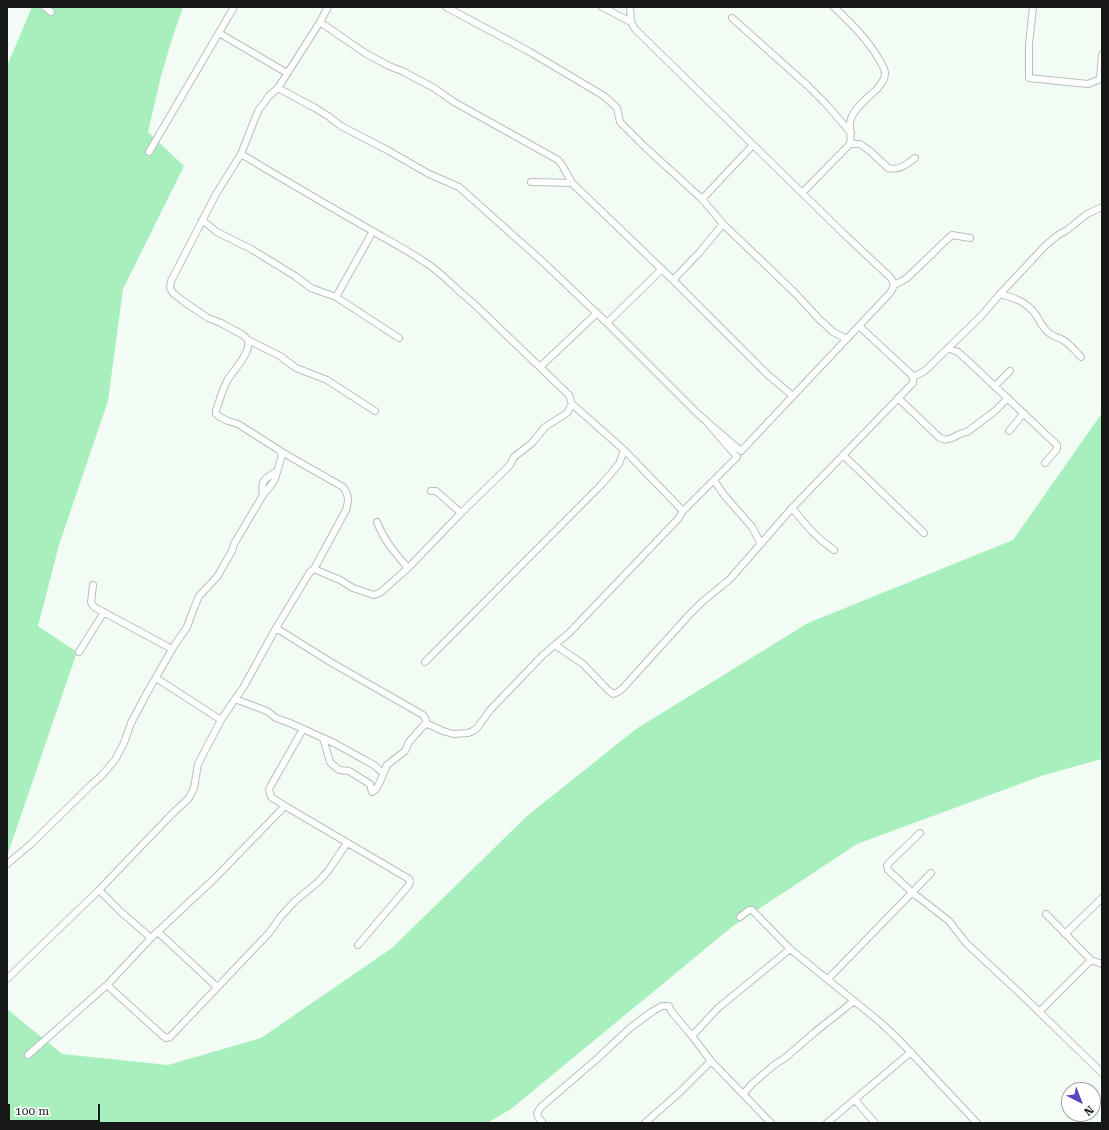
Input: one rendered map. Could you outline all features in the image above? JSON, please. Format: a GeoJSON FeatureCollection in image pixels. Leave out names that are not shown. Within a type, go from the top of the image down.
{"type":"FeatureCollection","features":[{"type":"Feature","properties":{"kind":"street"},"geometry":{"type":"LineString","coordinates":[[45,7],[51,12]]}},
{"type":"Feature","properties":{"kind":"street"},"geometry":{"type":"LineString","coordinates":[[149,152],[234,7]]}},
{"type":"Feature","properties":{"kind":"street"},"geometry":{"type":"LineString","coordinates":[[328,7],[278,88],[269,96],[258,111],[240,154],[202,220],[171,281],[170,288],[173,293],[183,301],[208,318],[221,323],[243,335],[248,340],[280,356],[296,368],[327,380],[375,411]]}},
{"type":"Feature","properties":{"kind":"street"},"geometry":{"type":"LineString","coordinates":[[446,7],[530,52],[604,96],[617,108],[620,122],[702,199],[724,224],[795,293],[818,318],[833,332],[847,339]]}},
{"type":"Feature","properties":{"kind":"street"},"geometry":{"type":"LineString","coordinates":[[602,7],[631,22]]}},
{"type":"Feature","properties":{"kind":"street"},"geometry":{"type":"LineString","coordinates":[[278,88],[328,116],[341,126],[429,174],[459,187],[543,262],[597,313],[697,413],[741,451],[890,294],[894,285],[891,278],[635,29],[631,22],[630,7]]}},
{"type":"Feature","properties":{"kind":"street"},"geometry":{"type":"LineString","coordinates":[[802,193],[850,144],[851,118],[864,101],[883,81],[885,72],[869,43],[834,7]]}},
{"type":"Feature","properties":{"kind":"street"},"geometry":{"type":"LineString","coordinates":[[1033,7],[1029,44],[1029,78],[1088,84],[1101,79],[1102,55]]}},
{"type":"Feature","properties":{"kind":"street"},"geometry":{"type":"LineString","coordinates":[[732,18],[807,85],[851,133]]}},
{"type":"Feature","properties":{"kind":"street"},"geometry":{"type":"LineString","coordinates":[[320,22],[365,53],[434,88],[454,102],[558,160],[562,164],[572,184],[662,269],[768,375],[793,396]]}},
{"type":"Feature","properties":{"kind":"street"},"geometry":{"type":"LineString","coordinates":[[219,33],[287,73]]}},
{"type":"Feature","properties":{"kind":"street"},"geometry":{"type":"LineString","coordinates":[[850,144],[860,144],[888,168],[892,169],[903,167],[915,158]]}},
{"type":"Feature","properties":{"kind":"street"},"geometry":{"type":"LineString","coordinates":[[702,199],[753,145]]}},
{"type":"Feature","properties":{"kind":"street"},"geometry":{"type":"LineString","coordinates":[[240,154],[424,261],[442,274],[461,294],[472,302],[569,395],[572,404],[624,450],[684,511]]}},
{"type":"Feature","properties":{"kind":"street"},"geometry":{"type":"LineString","coordinates":[[531,182],[572,184]]}},
{"type":"Feature","properties":{"kind":"street"},"geometry":{"type":"LineString","coordinates":[[556,645],[583,664],[613,694],[624,688],[652,654],[689,615],[730,579],[792,508],[912,383],[914,377],[929,367],[982,316],[1000,294],[1045,246],[1087,214],[1102,207]]}},
{"type":"Feature","properties":{"kind":"street"},"geometry":{"type":"LineString","coordinates":[[202,220],[217,232],[251,249],[311,288],[336,297],[399,338]]}},
{"type":"Feature","properties":{"kind":"street"},"geometry":{"type":"LineString","coordinates":[[673,280],[724,224]]}},
{"type":"Feature","properties":{"kind":"street"},"geometry":{"type":"LineString","coordinates":[[336,297],[373,231]]}},
{"type":"Feature","properties":{"kind":"street"},"geometry":{"type":"LineString","coordinates":[[894,285],[907,278],[952,235],[970,238]]}},
{"type":"Feature","properties":{"kind":"street"},"geometry":{"type":"LineString","coordinates":[[607,323],[662,269]]}},
{"type":"Feature","properties":{"kind":"street"},"geometry":{"type":"LineString","coordinates":[[1000,294],[1016,299],[1029,306],[1048,333],[1062,339],[1081,357]]}},
{"type":"Feature","properties":{"kind":"street"},"geometry":{"type":"LineString","coordinates":[[540,368],[597,313]]}},
{"type":"Feature","properties":{"kind":"street"},"geometry":{"type":"LineString","coordinates":[[860,326],[914,377]]}},
{"type":"Feature","properties":{"kind":"street"},"geometry":{"type":"LineString","coordinates":[[7,979],[99,890],[167,818],[189,798],[194,788],[198,764],[222,720],[243,688],[276,628],[310,572],[314,569],[346,510],[349,502],[348,493],[344,487],[279,450],[238,424],[228,421],[216,414],[218,402],[227,382],[245,355],[248,348],[248,340]]}},
{"type":"Feature","properties":{"kind":"street"},"geometry":{"type":"LineString","coordinates":[[948,348],[958,352],[1057,445],[1057,449],[1045,462]]}},
{"type":"Feature","properties":{"kind":"street"},"geometry":{"type":"LineString","coordinates":[[995,386],[1010,371]]}},
{"type":"Feature","properties":{"kind":"street"},"geometry":{"type":"LineString","coordinates":[[898,398],[940,438],[944,440],[948,440],[967,432],[995,411],[1008,398]]}},
{"type":"Feature","properties":{"kind":"street"},"geometry":{"type":"LineString","coordinates":[[314,569],[340,580],[353,588],[374,595],[381,592],[408,568],[510,466],[514,457],[532,443],[545,427],[567,413],[572,404]]}},
{"type":"Feature","properties":{"kind":"street"},"geometry":{"type":"LineString","coordinates":[[1009,431],[1024,413]]}},
{"type":"Feature","properties":{"kind":"street"},"geometry":{"type":"LineString","coordinates":[[427,724],[453,734],[473,731],[477,728],[491,709],[543,655],[569,633],[737,457],[706,421]]}},
{"type":"Feature","properties":{"kind":"street"},"geometry":{"type":"LineString","coordinates":[[7,864],[31,844],[102,775],[115,760],[124,743],[131,723],[148,691],[187,627],[199,596],[216,577],[263,495],[275,479],[282,455],[279,450]]}},
{"type":"Feature","properties":{"kind":"street"},"geometry":{"type":"LineString","coordinates":[[425,662],[601,485],[619,464],[624,450]]}},
{"type":"Feature","properties":{"kind":"street"},"geometry":{"type":"LineString","coordinates":[[843,455],[924,533]]}},
{"type":"Feature","properties":{"kind":"street"},"geometry":{"type":"LineString","coordinates":[[714,480],[724,495],[752,527],[761,544]]}},
{"type":"Feature","properties":{"kind":"street"},"geometry":{"type":"LineString","coordinates":[[431,491],[436,491],[461,514]]}},
{"type":"Feature","properties":{"kind":"street"},"geometry":{"type":"LineString","coordinates":[[792,508],[821,541],[834,550]]}},
{"type":"Feature","properties":{"kind":"street"},"geometry":{"type":"LineString","coordinates":[[377,522],[381,533],[392,551],[408,568]]}},
{"type":"Feature","properties":{"kind":"street"},"geometry":{"type":"LineString","coordinates":[[93,585],[91,602],[94,607],[172,650]]}},
{"type":"Feature","properties":{"kind":"street"},"geometry":{"type":"LineString","coordinates":[[79,652],[104,612]]}},
{"type":"Feature","properties":{"kind":"street"},"geometry":{"type":"LineString","coordinates":[[276,628],[332,663],[423,715],[427,724]]}},
{"type":"Feature","properties":{"kind":"street"},"geometry":{"type":"LineString","coordinates":[[156,678],[222,720]]}},
{"type":"Feature","properties":{"kind":"street"},"geometry":{"type":"LineString","coordinates":[[235,699],[267,711],[276,718],[323,738],[374,765],[382,774]]}},
{"type":"Feature","properties":{"kind":"street"},"geometry":{"type":"LineString","coordinates":[[323,738],[330,762],[339,770],[349,771],[370,784],[372,792],[376,788],[387,765],[405,750],[409,742],[420,729],[427,724]]}},
{"type":"Feature","properties":{"kind":"street"},"geometry":{"type":"LineString","coordinates":[[303,729],[269,789],[271,796],[410,882],[409,886],[358,946]]}},
{"type":"Feature","properties":{"kind":"street"},"geometry":{"type":"LineString","coordinates":[[374,765],[387,765]]}},
{"type":"Feature","properties":{"kind":"street"},"geometry":{"type":"LineString","coordinates":[[28,1055],[107,985],[151,938],[215,878],[285,806]]}},
{"type":"Feature","properties":{"kind":"street"},"geometry":{"type":"LineString","coordinates":[[920,832],[887,866],[888,870],[913,893],[949,921],[966,943],[1102,1073]]}},
{"type":"Feature","properties":{"kind":"street"},"geometry":{"type":"LineString","coordinates":[[107,985],[166,1038],[170,1037],[269,933],[281,916],[295,901],[318,882],[328,871],[347,843]]}},
{"type":"Feature","properties":{"kind":"street"},"geometry":{"type":"LineString","coordinates":[[828,980],[931,873]]}},
{"type":"Feature","properties":{"kind":"street"},"geometry":{"type":"LineString","coordinates":[[99,890],[121,912],[151,938]]}},
{"type":"Feature","properties":{"kind":"street"},"geometry":{"type":"LineString","coordinates":[[1065,934],[1102,898]]}},
{"type":"Feature","properties":{"kind":"street"},"geometry":{"type":"LineString","coordinates":[[740,917],[749,910],[752,910],[790,949],[880,1022],[911,1052],[977,1123]]}},
{"type":"Feature","properties":{"kind":"street"},"geometry":{"type":"LineString","coordinates":[[1046,914],[1091,960],[1102,964]]}},
{"type":"Feature","properties":{"kind":"street"},"geometry":{"type":"LineString","coordinates":[[158,932],[217,987]]}},
{"type":"Feature","properties":{"kind":"street"},"geometry":{"type":"LineString","coordinates":[[692,1036],[718,1008],[790,949]]}},
{"type":"Feature","properties":{"kind":"street"},"geometry":{"type":"LineString","coordinates":[[1039,1012],[1091,960]]}},
{"type":"Feature","properties":{"kind":"street"},"geometry":{"type":"LineString","coordinates":[[743,1094],[753,1083],[774,1065],[854,1001]]}},
{"type":"Feature","properties":{"kind":"street"},"geometry":{"type":"LineString","coordinates":[[543,1123],[538,1117],[537,1113],[541,1107],[630,1028],[662,1006],[669,1006],[671,1011],[712,1061],[768,1122]]}},
{"type":"Feature","properties":{"kind":"street"},"geometry":{"type":"LineString","coordinates":[[827,1123],[911,1052]]}},
{"type":"Feature","properties":{"kind":"street"},"geometry":{"type":"LineString","coordinates":[[645,1123],[712,1061]]}},
{"type":"Feature","properties":{"kind":"street"},"geometry":{"type":"LineString","coordinates":[[855,1100],[875,1123]]}},
{"type":"Feature","properties":{"kind":"green space"},"geometry":{"type":"Polygon","coordinates":[[[32,7],[183,7],[161,76],[148,132],[184,166],[123,289],[108,401],[59,545],[38,626],[77,652],[7,856],[7,66],[32,7]]]}},
{"type":"Feature","properties":{"kind":"green space"},"geometry":{"type":"Polygon","coordinates":[[[1102,413],[1102,759],[1044,775],[857,844],[733,926],[511,1109],[487,1123],[7,1123],[7,1009],[62,1054],[168,1065],[261,1038],[392,948],[527,816],[636,729],[808,623],[1013,540],[1102,413]]]}}]}
